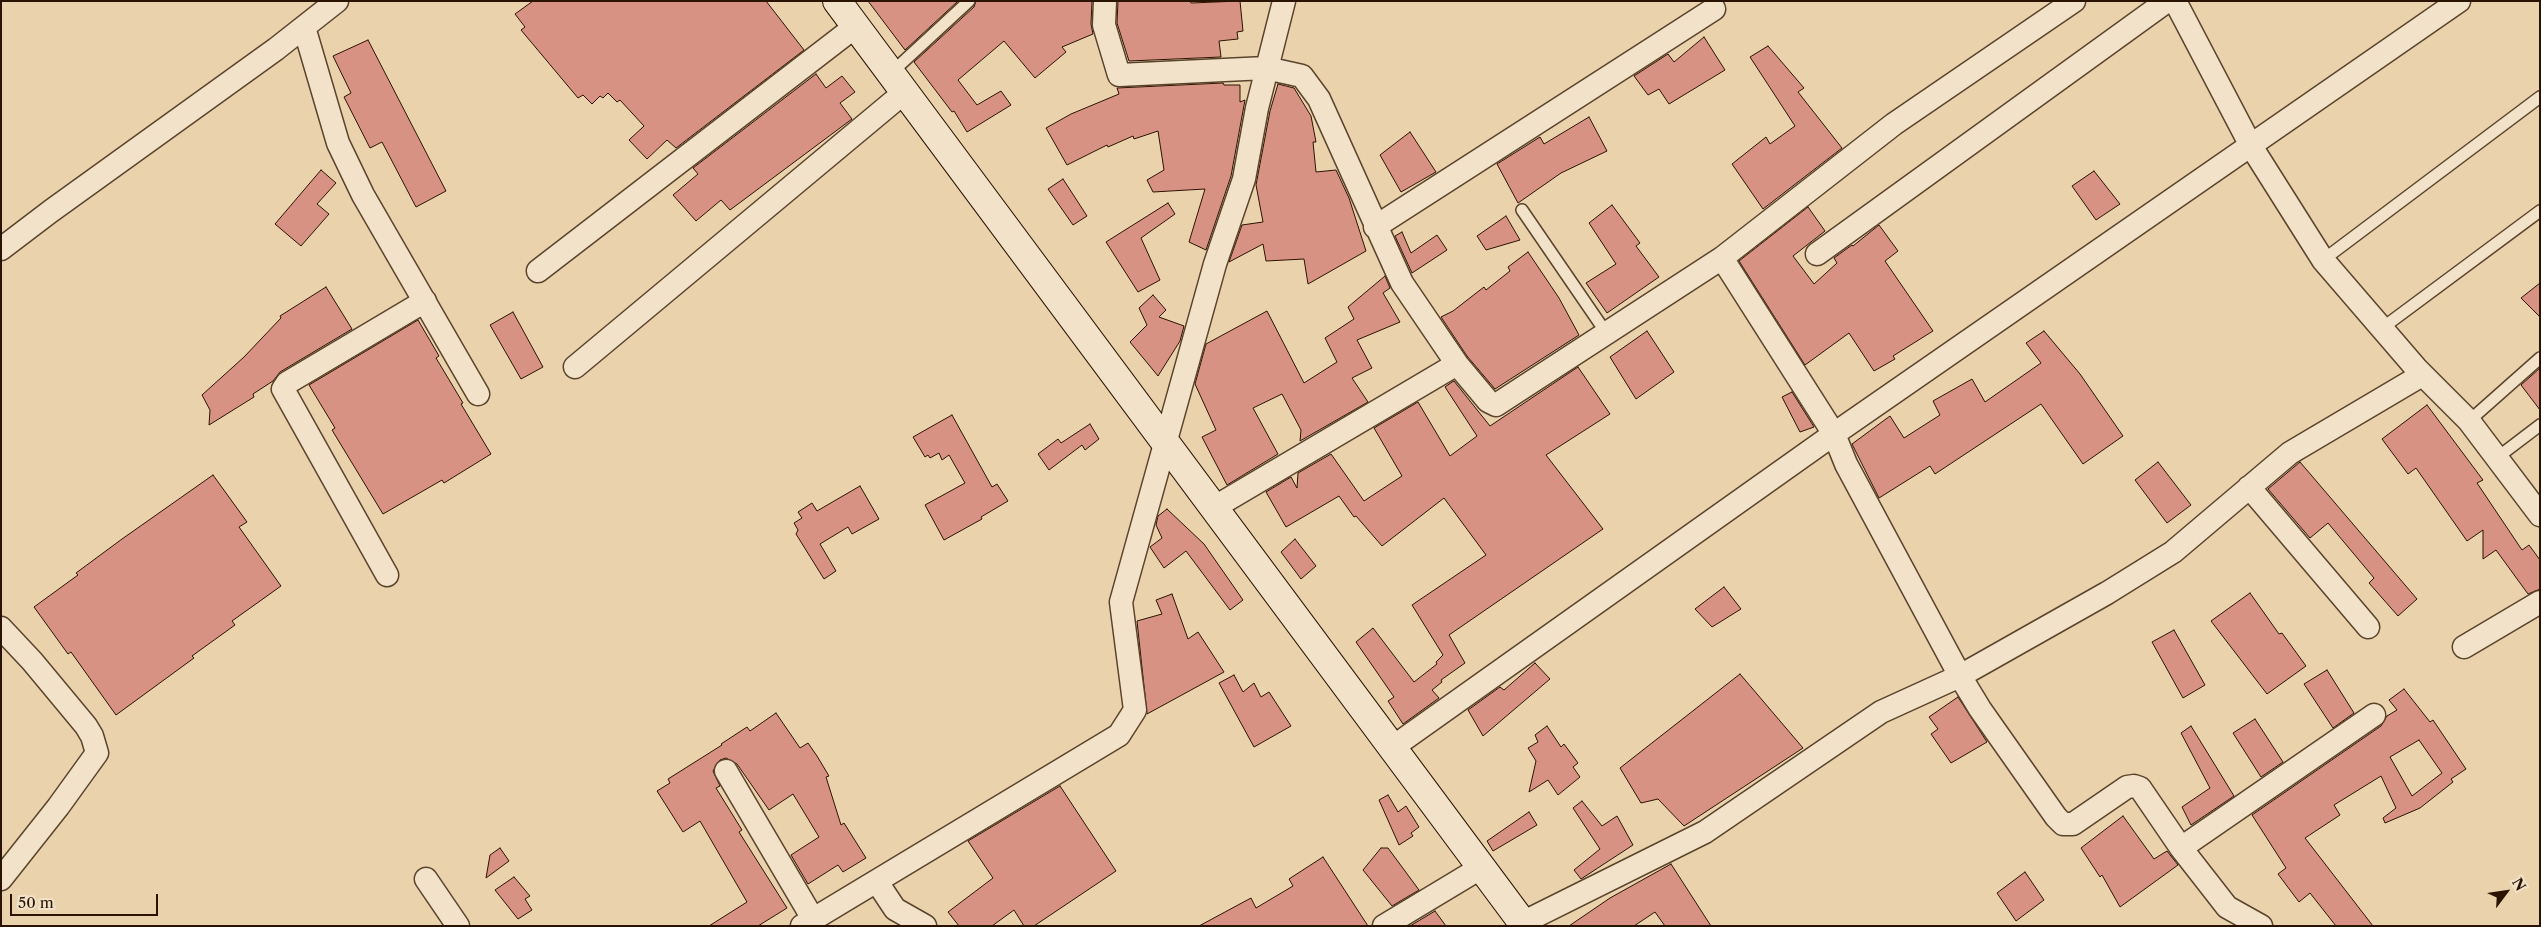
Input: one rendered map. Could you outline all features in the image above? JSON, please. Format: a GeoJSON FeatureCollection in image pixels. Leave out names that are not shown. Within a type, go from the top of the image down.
{"type":"FeatureCollection","features":[{"type":"Feature","properties":{"kind":"main road"},"geometry":{"type":"LineString","coordinates":[[838,1],[1165,439],[1523,924]]}},
{"type":"Feature","properties":{"kind":"street"},"geometry":{"type":"LineString","coordinates":[[1,249],[337,1]]}},
{"type":"Feature","properties":{"kind":"street"},"geometry":{"type":"LineString","coordinates":[[1105,1],[1104,24],[1119,76],[1266,68],[1302,76],[1319,99],[1375,227],[1402,283],[1457,364],[1488,401],[1496,405],[1722,258],[1894,124],[2074,1]]}},
{"type":"Feature","properties":{"kind":"street"},"geometry":{"type":"LineString","coordinates":[[726,770],[808,922],[1119,735],[1135,710],[1121,602],[1215,264],[1244,179],[1266,68],[1284,1]]}},
{"type":"Feature","properties":{"kind":"street"},"geometry":{"type":"LineString","coordinates":[[1817,254],[2166,1]]}},
{"type":"Feature","properties":{"kind":"street"},"geometry":{"type":"LineString","coordinates":[[2175,1],[2251,146],[2323,260],[2422,375],[2469,421],[2540,515]]}},
{"type":"Feature","properties":{"kind":"street"},"geometry":{"type":"LineString","coordinates":[[1393,747],[1834,434],[2459,1]]}},
{"type":"Feature","properties":{"kind":"street"},"geometry":{"type":"LineString","coordinates":[[1375,227],[1714,9]]}},
{"type":"Feature","properties":{"kind":"street"},"geometry":{"type":"LineString","coordinates":[[538,271],[856,26]]}},
{"type":"Feature","properties":{"kind":"street"},"geometry":{"type":"LineString","coordinates":[[304,27],[338,142],[363,195],[478,394]]}},
{"type":"Feature","properties":{"kind":"street"},"geometry":{"type":"LineString","coordinates":[[575,367],[898,82]]}},
{"type":"Feature","properties":{"kind":"street"},"geometry":{"type":"LineString","coordinates":[[1722,258],[1834,434],[1846,464],[1960,676],[1985,717],[2056,817],[2063,824],[2073,824],[2127,787],[2134,786],[2140,788],[2181,848],[2227,907],[2262,926]]}},
{"type":"Feature","properties":{"kind":"street"},"geometry":{"type":"LineString","coordinates":[[387,575],[283,389],[287,383],[425,301]]}},
{"type":"Feature","properties":{"kind":"street"},"geometry":{"type":"LineString","coordinates":[[1215,507],[1457,364]]}},
{"type":"Feature","properties":{"kind":"street"},"geometry":{"type":"LineString","coordinates":[[1523,924],[1704,832],[1881,712],[1960,676],[2107,593],[2173,552],[2290,453],[2422,375]]}},
{"type":"Feature","properties":{"kind":"street"},"geometry":{"type":"LineString","coordinates":[[2249,487],[2368,627]]}},
{"type":"Feature","properties":{"kind":"street"},"geometry":{"type":"LineString","coordinates":[[2464,647],[2540,602]]}},
{"type":"Feature","properties":{"kind":"street"},"geometry":{"type":"LineString","coordinates":[[1,628],[32,660],[86,726],[92,736],[97,753],[58,807],[1,879]]}},
{"type":"Feature","properties":{"kind":"street"},"geometry":{"type":"LineString","coordinates":[[2181,848],[2374,715]]}},
{"type":"Feature","properties":{"kind":"street"},"geometry":{"type":"LineString","coordinates":[[1384,926],[1482,867]]}},
{"type":"Feature","properties":{"kind":"street"},"geometry":{"type":"LineString","coordinates":[[426,879],[458,926]]}},
{"type":"Feature","properties":{"kind":"street"},"geometry":{"type":"LineString","coordinates":[[877,882],[895,909],[925,926]]}},
{"type":"Feature","properties":{"kind":"lane"},"geometry":{"type":"LineString","coordinates":[[898,82],[968,1]]}},
{"type":"Feature","properties":{"kind":"lane"},"geometry":{"type":"LineString","coordinates":[[2323,260],[2540,97]]}},
{"type":"Feature","properties":{"kind":"lane"},"geometry":{"type":"LineString","coordinates":[[1522,210],[1607,334]]}},
{"type":"Feature","properties":{"kind":"lane"},"geometry":{"type":"LineString","coordinates":[[2381,329],[2540,211]]}},
{"type":"Feature","properties":{"kind":"lane"},"geometry":{"type":"LineString","coordinates":[[2469,421],[2540,358]]}},
{"type":"Feature","properties":{"kind":"lane"},"geometry":{"type":"LineString","coordinates":[[2498,457],[2540,425]]}},
{"type":"Feature","properties":{"kind":"building"},"geometry":{"type":"Polygon","coordinates":[[[533,1],[766,1],[804,50],[676,148],[667,140],[647,159],[629,140],[644,126],[620,100],[617,102],[608,93],[603,98],[600,96],[592,104],[583,95],[578,98],[521,30],[525,27],[515,14],[533,1]]]}},
{"type":"Feature","properties":{"kind":"building"},"geometry":{"type":"Polygon","coordinates":[[[868,1],[958,1],[905,50],[868,1]]]}},
{"type":"Feature","properties":{"kind":"building"},"geometry":{"type":"Polygon","coordinates":[[[976,1],[1092,1],[1091,24],[1093,34],[1062,47],[1066,52],[1035,78],[1004,41],[958,80],[977,105],[1001,91],[1011,105],[967,132],[954,111],[952,112],[914,62],[974,7],[976,1]]]}},
{"type":"Feature","properties":{"kind":"building"},"geometry":{"type":"Polygon","coordinates":[[[1118,1],[1190,1],[1191,3],[1240,1],[1243,31],[1237,32],[1238,39],[1219,41],[1221,57],[1129,61],[1117,23],[1118,1]]]}},
{"type":"Feature","properties":{"kind":"building"},"geometry":{"type":"Polygon","coordinates":[[[1704,37],[1725,70],[1669,104],[1659,89],[1648,95],[1634,76],[1668,54],[1674,62],[1704,37]]]}},
{"type":"Feature","properties":{"kind":"building"},"geometry":{"type":"Polygon","coordinates":[[[368,40],[446,191],[416,207],[382,142],[370,148],[344,97],[351,93],[333,56],[368,40]]]}},
{"type":"Feature","properties":{"kind":"building"},"geometry":{"type":"Polygon","coordinates":[[[1768,46],[1804,88],[1798,92],[1842,148],[1763,209],[1732,164],[1766,137],[1770,144],[1795,126],[1750,57],[1768,46]]]}},
{"type":"Feature","properties":{"kind":"building"},"geometry":{"type":"Polygon","coordinates":[[[816,74],[826,88],[842,76],[855,92],[840,103],[852,119],[730,210],[721,200],[696,221],[673,195],[698,174],[693,168],[816,74]]]}},
{"type":"Feature","properties":{"kind":"building"},"geometry":{"type":"Polygon","coordinates":[[[1223,83],[1224,85],[1240,85],[1240,102],[1245,100],[1231,176],[1206,250],[1189,242],[1205,189],[1153,192],[1147,180],[1164,170],[1158,131],[1134,139],[1133,136],[1108,147],[1107,145],[1067,165],[1046,128],[1071,114],[1119,94],[1117,88],[1223,83]]]}},
{"type":"Feature","properties":{"kind":"building"},"geometry":{"type":"Polygon","coordinates":[[[1278,84],[1294,88],[1311,116],[1316,142],[1313,142],[1316,172],[1336,170],[1349,198],[1366,251],[1308,284],[1304,259],[1266,261],[1263,244],[1229,262],[1242,225],[1263,222],[1256,185],[1270,111],[1278,84]]]}},
{"type":"Feature","properties":{"kind":"building"},"geometry":{"type":"Polygon","coordinates":[[[1589,117],[1607,151],[1561,173],[1518,203],[1497,164],[1540,137],[1544,144],[1589,117]]]}},
{"type":"Feature","properties":{"kind":"building"},"geometry":{"type":"Polygon","coordinates":[[[1410,132],[1436,172],[1401,192],[1380,155],[1410,132]]]}},
{"type":"Feature","properties":{"kind":"building"},"geometry":{"type":"Polygon","coordinates":[[[321,170],[336,183],[317,204],[329,214],[301,246],[275,224],[321,170]]]}},
{"type":"Feature","properties":{"kind":"building"},"geometry":{"type":"Polygon","coordinates":[[[2094,171],[2120,204],[2096,220],[2072,186],[2094,171]]]}},
{"type":"Feature","properties":{"kind":"building"},"geometry":{"type":"Polygon","coordinates":[[[1063,179],[1087,216],[1073,225],[1048,189],[1063,179]]]}},
{"type":"Feature","properties":{"kind":"building"},"geometry":{"type":"Polygon","coordinates":[[[1168,203],[1175,214],[1141,238],[1160,280],[1138,292],[1106,242],[1168,203]]]}},
{"type":"Feature","properties":{"kind":"building"},"geometry":{"type":"Polygon","coordinates":[[[1612,205],[1640,243],[1636,246],[1659,277],[1607,313],[1586,283],[1616,264],[1589,223],[1612,205]]]}},
{"type":"Feature","properties":{"kind":"building"},"geometry":{"type":"Polygon","coordinates":[[[1808,207],[1825,231],[1793,256],[1814,284],[1837,263],[1834,258],[1853,246],[1879,225],[1898,251],[1885,261],[1933,331],[1893,356],[1895,359],[1874,371],[1849,333],[1805,365],[1739,261],[1808,207]]]}},
{"type":"Feature","properties":{"kind":"building"},"geometry":{"type":"Polygon","coordinates":[[[1506,216],[1520,240],[1486,250],[1477,236],[1506,216]]]}},
{"type":"Feature","properties":{"kind":"building"},"geometry":{"type":"Polygon","coordinates":[[[1402,232],[1411,253],[1437,235],[1447,250],[1412,273],[1395,236],[1402,232]]]}},
{"type":"Feature","properties":{"kind":"building"},"geometry":{"type":"Polygon","coordinates":[[[1528,252],[1559,298],[1579,335],[1495,389],[1467,356],[1441,317],[1453,311],[1484,287],[1486,290],[1510,271],[1508,267],[1528,252]]]}},
{"type":"Feature","properties":{"kind":"building"},"geometry":{"type":"Polygon","coordinates":[[[1385,276],[1390,288],[1383,293],[1400,322],[1357,340],[1372,368],[1352,378],[1368,402],[1300,441],[1301,430],[1282,394],[1253,408],[1278,454],[1227,485],[1202,437],[1216,430],[1195,384],[1206,344],[1267,311],[1304,383],[1337,362],[1325,338],[1354,319],[1348,307],[1385,276]]]}},
{"type":"Feature","properties":{"kind":"building"},"geometry":{"type":"Polygon","coordinates":[[[2540,283],[2540,317],[2521,298],[2540,283]]]}},
{"type":"Feature","properties":{"kind":"building"},"geometry":{"type":"Polygon","coordinates":[[[326,287],[352,329],[280,372],[273,381],[253,394],[254,397],[209,425],[210,410],[202,395],[244,357],[281,318],[280,316],[326,287]]]}},
{"type":"Feature","properties":{"kind":"building"},"geometry":{"type":"Polygon","coordinates":[[[1153,295],[1166,310],[1159,317],[1184,326],[1180,341],[1158,376],[1130,342],[1147,325],[1139,308],[1153,295]]]}},
{"type":"Feature","properties":{"kind":"building"},"geometry":{"type":"Polygon","coordinates":[[[513,312],[543,367],[521,379],[490,325],[513,312]]]}},
{"type":"Feature","properties":{"kind":"building"},"geometry":{"type":"Polygon","coordinates":[[[418,320],[439,356],[436,358],[463,403],[461,404],[491,454],[444,483],[442,480],[383,514],[332,430],[335,428],[309,385],[418,320]]]}},
{"type":"Feature","properties":{"kind":"building"},"geometry":{"type":"Polygon","coordinates":[[[1647,331],[1674,372],[1636,399],[1610,357],[1647,331]]]}},
{"type":"Feature","properties":{"kind":"building"},"geometry":{"type":"Polygon","coordinates":[[[2044,331],[2080,374],[2123,436],[2083,464],[2041,404],[1935,474],[1930,466],[1879,498],[1852,444],[1890,416],[1904,438],[1940,415],[1933,401],[1972,379],[1985,402],[2041,363],[2026,343],[2044,331]]]}},
{"type":"Feature","properties":{"kind":"building"},"geometry":{"type":"Polygon","coordinates":[[[1578,367],[1610,414],[1546,455],[1603,529],[1449,635],[1465,663],[1441,680],[1442,682],[1432,690],[1439,698],[1403,724],[1388,701],[1394,697],[1356,642],[1373,628],[1414,682],[1437,664],[1436,662],[1443,655],[1412,605],[1486,555],[1444,498],[1382,546],[1356,516],[1354,517],[1339,496],[1286,527],[1266,492],[1291,477],[1297,488],[1298,473],[1331,454],[1364,501],[1402,476],[1374,428],[1418,402],[1450,456],[1477,436],[1445,387],[1452,382],[1454,381],[1490,426],[1578,367]]]}},
{"type":"Feature","properties":{"kind":"building"},"geometry":{"type":"Polygon","coordinates":[[[2540,368],[2540,410],[2521,385],[2540,368]]]}},
{"type":"Feature","properties":{"kind":"building"},"geometry":{"type":"Polygon","coordinates":[[[1792,392],[1814,427],[1800,432],[1782,397],[1792,392]]]}},
{"type":"Feature","properties":{"kind":"building"},"geometry":{"type":"Polygon","coordinates":[[[2427,405],[2483,480],[2477,483],[2522,550],[2529,545],[2540,560],[2540,589],[2528,594],[2496,550],[2483,559],[2483,530],[2467,541],[2416,468],[2408,474],[2382,439],[2427,405]]]}},
{"type":"Feature","properties":{"kind":"building"},"geometry":{"type":"Polygon","coordinates":[[[952,415],[992,487],[997,484],[1008,501],[981,517],[982,519],[944,540],[925,505],[965,483],[949,455],[942,460],[939,453],[930,458],[928,455],[925,457],[913,437],[952,415]]]}},
{"type":"Feature","properties":{"kind":"building"},"geometry":{"type":"Polygon","coordinates":[[[1090,424],[1099,439],[1085,450],[1082,445],[1049,470],[1038,454],[1058,439],[1061,443],[1090,424]]]}},
{"type":"Feature","properties":{"kind":"building"},"geometry":{"type":"Polygon","coordinates":[[[2158,462],[2191,505],[2167,523],[2135,480],[2158,462]]]}},
{"type":"Feature","properties":{"kind":"building"},"geometry":{"type":"Polygon","coordinates":[[[2300,462],[2417,599],[2398,616],[2369,583],[2374,578],[2328,523],[2310,538],[2268,489],[2300,462]]]}},
{"type":"Feature","properties":{"kind":"building"},"geometry":{"type":"Polygon","coordinates":[[[213,475],[247,522],[239,527],[281,586],[232,621],[235,625],[192,656],[194,658],[116,715],[71,652],[68,654],[34,607],[78,575],[76,573],[122,539],[213,475]]]}},
{"type":"Feature","properties":{"kind":"building"},"geometry":{"type":"Polygon","coordinates":[[[860,486],[879,519],[852,534],[848,527],[820,544],[836,571],[824,579],[796,534],[798,530],[794,523],[802,518],[798,512],[812,503],[817,511],[860,486]]]}},
{"type":"Feature","properties":{"kind":"building"},"geometry":{"type":"Polygon","coordinates":[[[1167,509],[1204,544],[1243,600],[1230,610],[1186,551],[1164,568],[1150,547],[1162,538],[1156,525],[1158,516],[1167,509]]]}},
{"type":"Feature","properties":{"kind":"building"},"geometry":{"type":"Polygon","coordinates":[[[1295,539],[1316,566],[1301,579],[1281,552],[1295,539]]]}},
{"type":"Feature","properties":{"kind":"building"},"geometry":{"type":"Polygon","coordinates":[[[1724,587],[1741,609],[1712,627],[1695,609],[1724,587]]]}},
{"type":"Feature","properties":{"kind":"building"},"geometry":{"type":"Polygon","coordinates":[[[2250,593],[2279,634],[2282,633],[2306,666],[2267,694],[2211,621],[2250,593]]]}},
{"type":"Feature","properties":{"kind":"building"},"geometry":{"type":"Polygon","coordinates":[[[1172,594],[1188,639],[1198,632],[1224,672],[1147,714],[1137,621],[1162,614],[1156,600],[1172,594]]]}},
{"type":"Feature","properties":{"kind":"building"},"geometry":{"type":"Polygon","coordinates":[[[2174,630],[2205,685],[2183,698],[2152,642],[2174,630]]]}},
{"type":"Feature","properties":{"kind":"building"},"geometry":{"type":"Polygon","coordinates":[[[1535,663],[1550,679],[1483,736],[1468,710],[1500,687],[1504,690],[1535,663]]]}},
{"type":"Feature","properties":{"kind":"building"},"geometry":{"type":"Polygon","coordinates":[[[2327,670],[2354,713],[2333,728],[2304,684],[2327,670]]]}},
{"type":"Feature","properties":{"kind":"building"},"geometry":{"type":"Polygon","coordinates":[[[1740,674],[1803,748],[1684,826],[1658,799],[1641,803],[1620,768],[1740,674]]]}},
{"type":"Feature","properties":{"kind":"building"},"geometry":{"type":"Polygon","coordinates":[[[1234,675],[1243,692],[1254,683],[1261,697],[1269,692],[1291,726],[1254,747],[1219,683],[1234,675]]]}},
{"type":"Feature","properties":{"kind":"building"},"geometry":{"type":"Polygon","coordinates":[[[2404,689],[2430,722],[2433,720],[2466,769],[2451,779],[2453,782],[2420,808],[2385,823],[2383,818],[2396,808],[2381,776],[2334,805],[2340,815],[2305,838],[2373,926],[2336,926],[2310,893],[2299,902],[2278,874],[2286,868],[2252,815],[2381,726],[2387,716],[2397,710],[2389,700],[2404,689]],[[2419,740],[2390,757],[2412,796],[2442,773],[2419,740]]]}},
{"type":"Feature","properties":{"kind":"building"},"geometry":{"type":"Polygon","coordinates":[[[1958,697],[1987,742],[1951,763],[1931,734],[1938,729],[1929,717],[1958,697]]]}},
{"type":"Feature","properties":{"kind":"building"},"geometry":{"type":"Polygon","coordinates":[[[776,713],[800,748],[808,743],[817,756],[829,776],[826,777],[841,825],[844,823],[866,858],[843,872],[838,865],[808,884],[791,855],[819,837],[793,794],[769,810],[737,764],[726,758],[720,760],[713,771],[720,786],[716,788],[742,830],[739,832],[787,908],[758,926],[709,926],[747,902],[700,821],[683,832],[657,791],[670,783],[668,779],[721,744],[747,727],[750,731],[776,713]]]}},
{"type":"Feature","properties":{"kind":"building"},"geometry":{"type":"Polygon","coordinates":[[[2255,719],[2283,762],[2261,777],[2233,733],[2255,719]]]}},
{"type":"Feature","properties":{"kind":"building"},"geometry":{"type":"Polygon","coordinates":[[[1547,726],[1561,747],[1564,744],[1578,763],[1573,767],[1580,777],[1558,795],[1548,780],[1529,792],[1536,761],[1528,748],[1538,742],[1535,735],[1547,726]]]}},
{"type":"Feature","properties":{"kind":"building"},"geometry":{"type":"Polygon","coordinates":[[[2191,726],[2234,796],[2191,825],[2182,807],[2210,788],[2181,733],[2191,726]]]}},
{"type":"Feature","properties":{"kind":"building"},"geometry":{"type":"Polygon","coordinates":[[[1060,786],[1116,871],[1034,926],[1024,926],[1014,910],[992,926],[959,926],[948,912],[993,878],[968,841],[1060,786]]]}},
{"type":"Feature","properties":{"kind":"building"},"geometry":{"type":"Polygon","coordinates":[[[1388,795],[1398,812],[1406,806],[1419,827],[1411,833],[1413,836],[1399,845],[1379,800],[1388,795]]]}},
{"type":"Feature","properties":{"kind":"building"},"geometry":{"type":"Polygon","coordinates":[[[1582,801],[1602,826],[1617,816],[1633,845],[1581,879],[1574,870],[1600,849],[1573,808],[1582,801]]]}},
{"type":"Feature","properties":{"kind":"building"},"geometry":{"type":"Polygon","coordinates":[[[1529,812],[1537,825],[1493,851],[1487,841],[1529,812]]]}},
{"type":"Feature","properties":{"kind":"building"},"geometry":{"type":"Polygon","coordinates":[[[2123,816],[2154,859],[2167,851],[2178,865],[2120,907],[2102,875],[2100,877],[2081,848],[2123,816]]]}},
{"type":"Feature","properties":{"kind":"building"},"geometry":{"type":"Polygon","coordinates":[[[500,848],[509,861],[486,878],[490,855],[500,848]]]}},
{"type":"Feature","properties":{"kind":"building"},"geometry":{"type":"Polygon","coordinates":[[[1381,848],[1388,848],[1419,890],[1392,906],[1363,870],[1381,848]]]}},
{"type":"Feature","properties":{"kind":"building"},"geometry":{"type":"Polygon","coordinates":[[[1323,857],[1368,926],[1199,926],[1251,898],[1256,908],[1293,886],[1289,879],[1323,857]]]}},
{"type":"Feature","properties":{"kind":"building"},"geometry":{"type":"Polygon","coordinates":[[[1671,864],[1711,926],[1665,926],[1655,912],[1634,926],[1569,926],[1610,898],[1671,864]]]}},
{"type":"Feature","properties":{"kind":"building"},"geometry":{"type":"Polygon","coordinates":[[[2025,872],[2044,900],[2016,921],[1997,893],[2025,872]]]}},
{"type":"Feature","properties":{"kind":"building"},"geometry":{"type":"Polygon","coordinates":[[[514,877],[530,896],[525,899],[532,910],[518,919],[495,890],[514,877]]]}},
{"type":"Feature","properties":{"kind":"building"},"geometry":{"type":"Polygon","coordinates":[[[1435,911],[1446,926],[1410,926],[1435,911]]]}}]}
